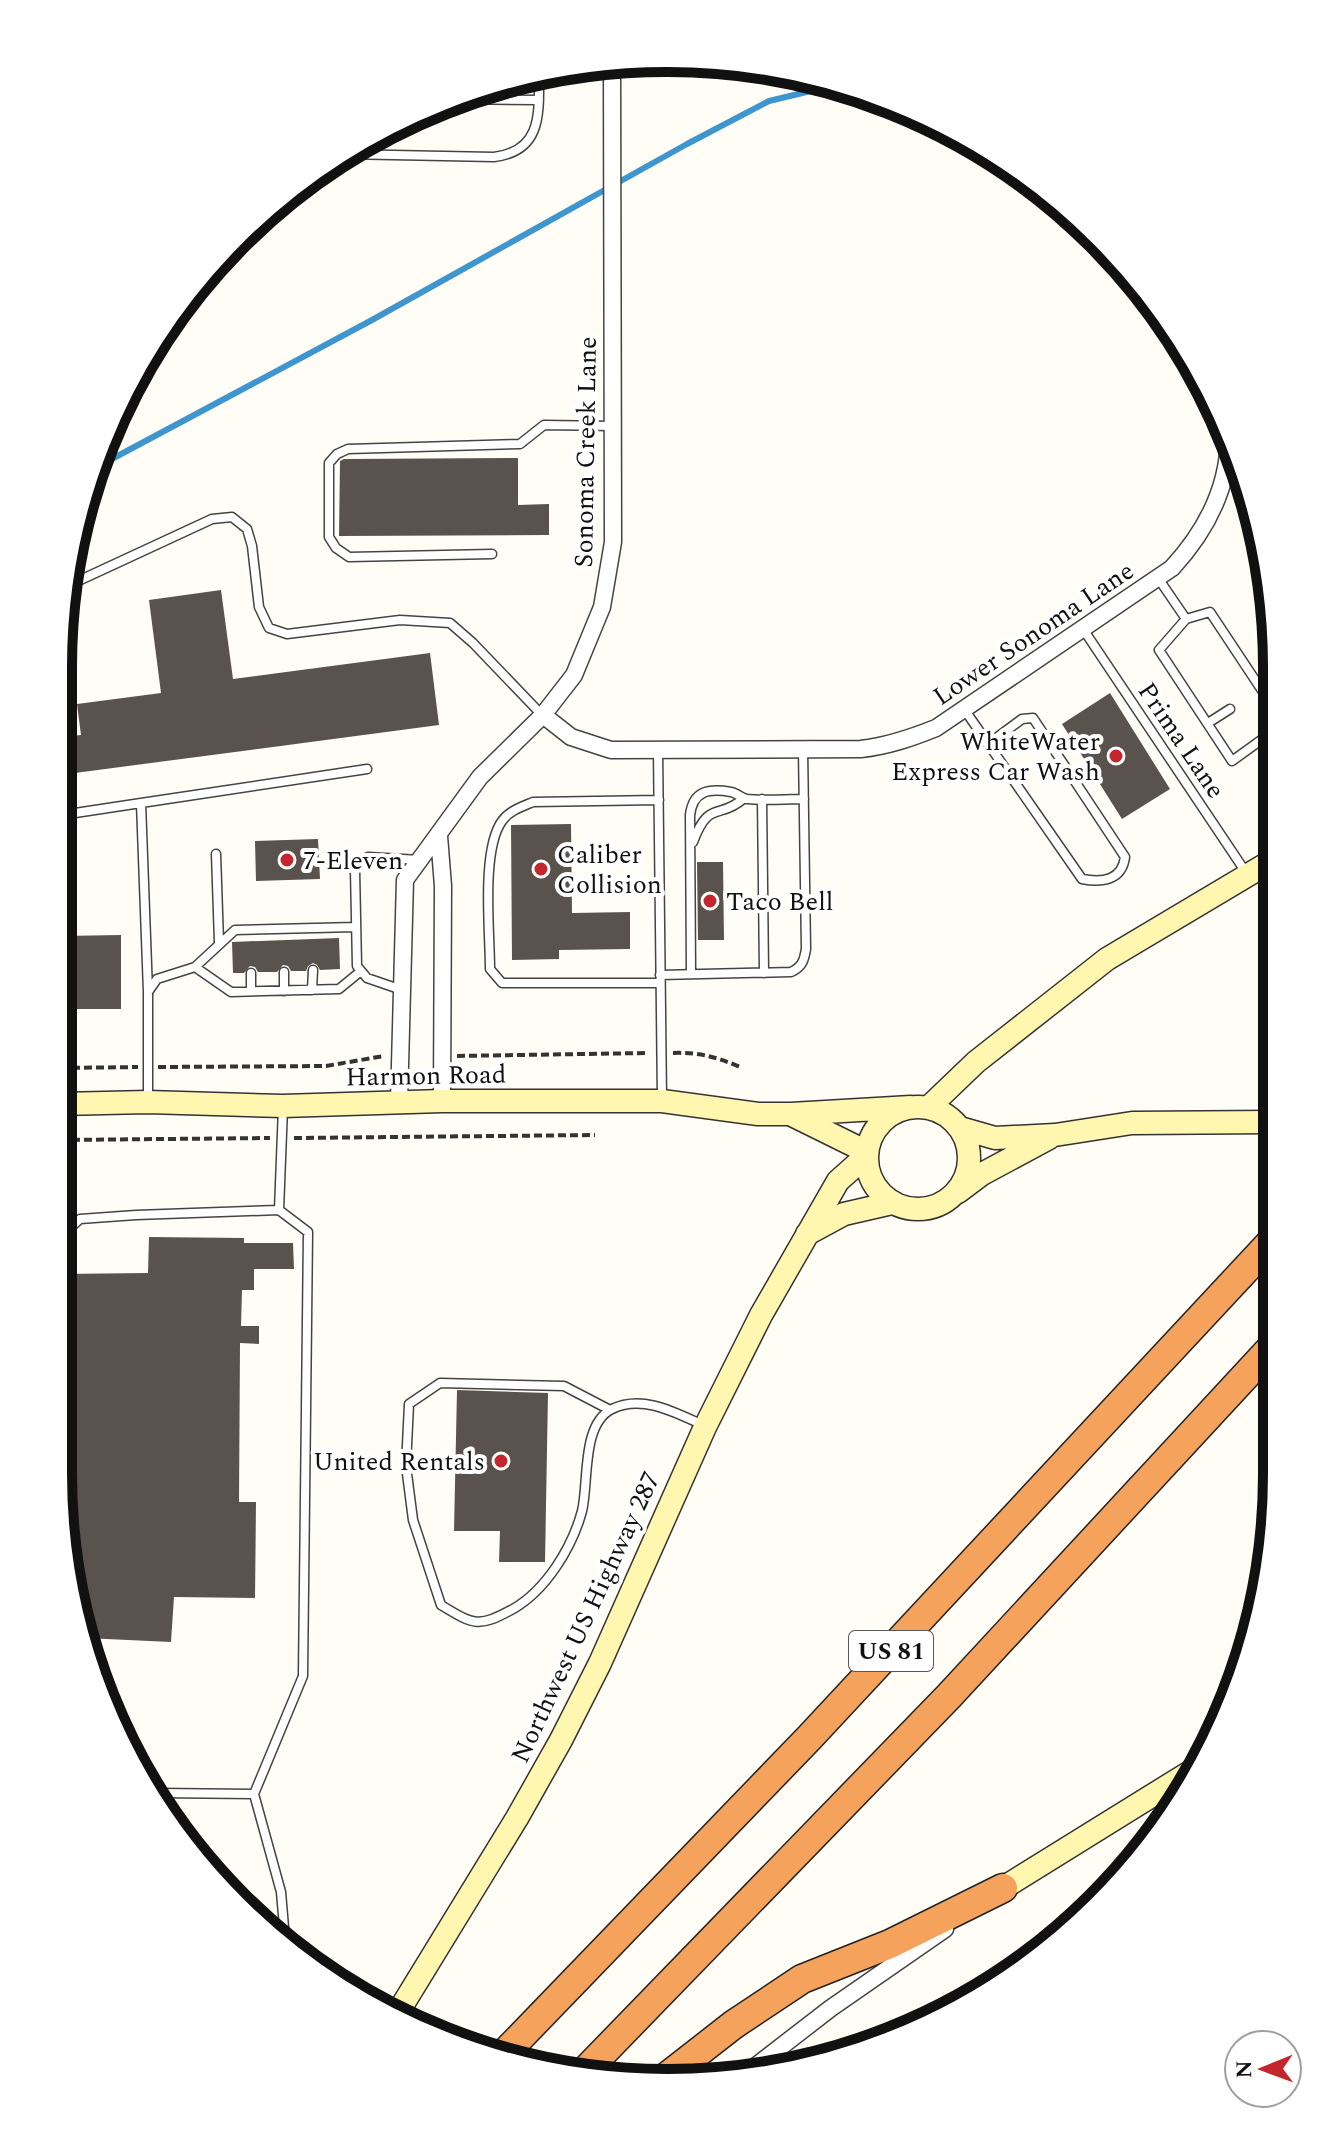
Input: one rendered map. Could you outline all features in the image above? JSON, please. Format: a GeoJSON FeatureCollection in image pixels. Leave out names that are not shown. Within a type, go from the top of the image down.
{"type":"FeatureCollection","features":[{"type":"Feature","properties":{"kind":"highway","name":"US 81"},"geometry":{"type":"LineString","coordinates":[[510,2048],[809,1738],[1263,1251]]}},
{"type":"Feature","properties":{"kind":"highway","name":"US 81"},"geometry":{"type":"LineString","coordinates":[[592,2064],[949,1696],[1263,1357]]}},
{"type":"Feature","properties":{"kind":"highway"},"geometry":{"type":"LineString","coordinates":[[677,2069],[733,2025],[802,1979],[890,1944],[1003,1888]]}},
{"type":"Feature","properties":{"kind":"main road"},"geometry":{"type":"LineString","coordinates":[[920,1107],[1107,959],[1263,866]]}},
{"type":"Feature","properties":{"kind":"main road","name":"Harmon Road"},"geometry":{"type":"LineString","coordinates":[[72,1104],[148,1102],[283,1106],[442,1101],[662,1101],[758,1114],[920,1107]]}},
{"type":"Feature","properties":{"kind":"main road"},"geometry":{"type":"LineString","coordinates":[[1055,1135],[982,1174],[945,1202],[928,1209],[910,1209],[892,1203],[878,1191],[869,1174],[866,1154],[871,1135],[881,1122],[895,1112],[920,1107],[940,1112],[960,1128],[995,1138],[1055,1135],[1132,1123],[1263,1122]]}},
{"type":"Feature","properties":{"kind":"main road","name":"Harmon Road"},"geometry":{"type":"LineString","coordinates":[[791,1114],[866,1154]]}},
{"type":"Feature","properties":{"kind":"main road"},"geometry":{"type":"LineString","coordinates":[[945,1202],[956,1193],[968,1168],[966,1140],[960,1128]]}},
{"type":"Feature","properties":{"kind":"main road","name":"Northwest US Highway 287"},"geometry":{"type":"LineString","coordinates":[[402,2007],[561,1740],[600,1663],[705,1427],[761,1315],[838,1181],[866,1154]]}},
{"type":"Feature","properties":{"kind":"main road"},"geometry":{"type":"LineString","coordinates":[[806,1235],[844,1214],[892,1203]]}},
{"type":"Feature","properties":{"kind":"main road"},"geometry":{"type":"LineString","coordinates":[[1003,1888],[1178,1780]]}},
{"type":"Feature","properties":{"kind":"street","name":"Sonoma Creek Lane"},"geometry":{"type":"LineString","coordinates":[[399,1102],[405,880],[480,777],[543,715],[574,675],[602,607],[613,542],[612,75]]}},
{"type":"Feature","properties":{"kind":"street","name":"Lower Sonoma Lane"},"geometry":{"type":"LineString","coordinates":[[543,715],[571,737],[611,750],[887,746],[936,728],[1172,568],[1196,542],[1213,510],[1226,462]]}},
{"type":"Feature","properties":{"kind":"street"},"geometry":{"type":"LineString","coordinates":[[439,836],[443,886],[442,1101]]}},
{"type":"Feature","properties":{"kind":"street"},"geometry":{"type":"LineString","coordinates":[[762,2061],[831,2008],[1003,1888]]}},
{"type":"Feature","properties":{"kind":"lane"},"geometry":{"type":"LineString","coordinates":[[366,154],[512,155],[525,147],[539,112],[539,86]]}},
{"type":"Feature","properties":{"kind":"lane"},"geometry":{"type":"LineString","coordinates":[[490,99],[539,100]]}},
{"type":"Feature","properties":{"kind":"lane"},"geometry":{"type":"LineString","coordinates":[[492,554],[349,557],[336,548],[329,537],[329,463],[337,454],[348,449],[520,444],[544,425],[613,426]]}},
{"type":"Feature","properties":{"kind":"lane"},"geometry":{"type":"LineString","coordinates":[[78,581],[212,519],[232,517],[247,529],[259,607],[269,628],[287,634],[400,620],[450,623],[543,715]]}},
{"type":"Feature","properties":{"kind":"lane"},"geometry":{"type":"LineString","coordinates":[[1158,578],[1186,619]]}},
{"type":"Feature","properties":{"kind":"lane"},"geometry":{"type":"LineString","coordinates":[[1263,692],[1210,612],[1186,619],[1159,650],[1232,761],[1263,739]]}},
{"type":"Feature","properties":{"kind":"lane","name":"Prima Lane"},"geometry":{"type":"LineString","coordinates":[[1083,628],[1248,875]]}},
{"type":"Feature","properties":{"kind":"lane"},"geometry":{"type":"LineString","coordinates":[[1250,697],[1261,689]]}},
{"type":"Feature","properties":{"kind":"lane"},"geometry":{"type":"LineString","coordinates":[[964,709],[988,744],[1082,879],[1097,882],[1115,878],[1123,869],[1125,857],[1033,718],[1022,719],[988,744]]}},
{"type":"Feature","properties":{"kind":"lane"},"geometry":{"type":"LineString","coordinates":[[1208,723],[1230,709]]}},
{"type":"Feature","properties":{"kind":"lane"},"geometry":{"type":"LineString","coordinates":[[659,800],[533,802],[503,819],[494,835],[490,856],[490,969],[502,983],[660,979],[691,974],[791,972],[799,968],[806,949],[803,749]]}},
{"type":"Feature","properties":{"kind":"lane"},"geometry":{"type":"LineString","coordinates":[[658,750],[662,1101]]}},
{"type":"Feature","properties":{"kind":"lane"},"geometry":{"type":"LineString","coordinates":[[72,813],[367,769]]}},
{"type":"Feature","properties":{"kind":"lane"},"geometry":{"type":"LineString","coordinates":[[691,974],[690,815],[693,798],[706,792],[734,792],[743,799],[804,799]]}},
{"type":"Feature","properties":{"kind":"lane"},"geometry":{"type":"LineString","coordinates":[[690,848],[708,815],[715,810],[734,807],[743,799]]}},
{"type":"Feature","properties":{"kind":"lane"},"geometry":{"type":"LineString","coordinates":[[762,799],[764,973]]}},
{"type":"Feature","properties":{"kind":"lane"},"geometry":{"type":"LineString","coordinates":[[141,803],[148,992],[148,1102]]}},
{"type":"Feature","properties":{"kind":"lane"},"geometry":{"type":"LineString","coordinates":[[216,854],[219,942]]}},
{"type":"Feature","properties":{"kind":"lane"},"geometry":{"type":"LineString","coordinates":[[402,990],[367,978],[357,966],[355,870],[368,857],[421,860]]}},
{"type":"Feature","properties":{"kind":"lane"},"geometry":{"type":"LineString","coordinates":[[148,992],[157,979],[195,967],[235,930],[355,927]]}},
{"type":"Feature","properties":{"kind":"lane"},"geometry":{"type":"LineString","coordinates":[[283,928],[284,940]]}},
{"type":"Feature","properties":{"kind":"lane"},"geometry":{"type":"LineString","coordinates":[[311,928],[312,939]]}},
{"type":"Feature","properties":{"kind":"lane"},"geometry":{"type":"LineString","coordinates":[[251,941],[252,929]]}},
{"type":"Feature","properties":{"kind":"lane"},"geometry":{"type":"LineString","coordinates":[[195,967],[231,992],[339,989],[361,971]]}},
{"type":"Feature","properties":{"kind":"lane"},"geometry":{"type":"LineString","coordinates":[[312,990],[313,970]]}},
{"type":"Feature","properties":{"kind":"lane"},"geometry":{"type":"LineString","coordinates":[[284,972],[284,991]]}},
{"type":"Feature","properties":{"kind":"lane"},"geometry":{"type":"LineString","coordinates":[[251,973],[251,991]]}},
{"type":"Feature","properties":{"kind":"lane"},"geometry":{"type":"LineString","coordinates":[[279,1210],[283,1106]]}},
{"type":"Feature","properties":{"kind":"lane"},"geometry":{"type":"LineString","coordinates":[[72,1226],[80,1219],[279,1210],[308,1232],[303,1676],[254,1794],[281,1892],[284,1929]]}},
{"type":"Feature","properties":{"kind":"lane"},"geometry":{"type":"LineString","coordinates":[[610,1410],[564,1386],[440,1383],[409,1404],[406,1466],[413,1520],[441,1605],[466,1620],[488,1623],[525,1602],[556,1569],[581,1512],[592,1429],[610,1410],[637,1404],[665,1407],[705,1427]]}},
{"type":"Feature","properties":{"kind":"lane"},"geometry":{"type":"LineString","coordinates":[[165,1793],[254,1794]]}},
{"type":"Feature","properties":{"kind":"path"},"geometry":{"type":"LineString","coordinates":[[72,1140],[595,1135]]}},
{"type":"Feature","properties":{"kind":"building"},"geometry":{"type":"Polygon","coordinates":[[[518,458],[518,505],[549,504],[549,535],[339,536],[340,461],[344,459],[518,458]]]}},
{"type":"Feature","properties":{"kind":"building"},"geometry":{"type":"Polygon","coordinates":[[[221,590],[233,679],[430,653],[439,725],[75,773],[72,736],[81,735],[77,704],[161,693],[149,600],[221,590]]]}},
{"type":"Feature","properties":{"kind":"building","name":"WhiteWater Express Car Wash"},"geometry":{"type":"Polygon","coordinates":[[[1110,693],[1170,789],[1122,819],[1062,724],[1110,693]]]}},
{"type":"Feature","properties":{"kind":"building","name":"Caliber Collision"},"geometry":{"type":"Polygon","coordinates":[[[571,824],[572,913],[630,912],[630,949],[559,950],[559,959],[512,960],[511,825],[571,824]]]}},
{"type":"Feature","properties":{"kind":"building","name":"7-Eleven"},"geometry":{"type":"Polygon","coordinates":[[[318,839],[320,879],[256,881],[255,841],[318,839]]]}},
{"type":"Feature","properties":{"kind":"building","name":"Taco Bell"},"geometry":{"type":"Polygon","coordinates":[[[697,862],[723,862],[724,940],[698,940],[697,862]]]}},
{"type":"Feature","properties":{"kind":"building"},"geometry":{"type":"Polygon","coordinates":[[[121,935],[121,1009],[72,1009],[72,936],[121,935]]]}},
{"type":"Feature","properties":{"kind":"building","name":"7-Eleven"},"geometry":{"type":"Polygon","coordinates":[[[339,938],[340,969],[320,970],[313,963],[306,971],[291,971],[283,965],[277,972],[258,972],[250,966],[244,973],[233,973],[232,942],[339,938]]]}},
{"type":"Feature","properties":{"kind":"building"},"geometry":{"type":"Polygon","coordinates":[[[149,1237],[244,1238],[244,1243],[293,1243],[294,1269],[254,1269],[254,1290],[242,1290],[241,1326],[259,1326],[259,1344],[240,1343],[239,1502],[256,1502],[255,1598],[174,1597],[171,1642],[95,1638],[83,1590],[73,1512],[72,1274],[148,1273],[149,1237]]]}},
{"type":"Feature","properties":{"kind":"building","name":"United Rentals"},"geometry":{"type":"Polygon","coordinates":[[[457,1390],[548,1393],[545,1562],[499,1562],[500,1531],[454,1531],[457,1390]]]}},
{"type":"Feature","properties":{"kind":"waterway"},"geometry":{"type":"LineString","coordinates":[[110,460],[372,320],[687,144],[769,101],[814,90]]}},
{"type":"Feature","properties":{"kind":"place","name":"WhiteWater Express Car Wash"},"geometry":{"type":"Point","coordinates":[1116,756]}},
{"type":"Feature","properties":{"kind":"place","name":"7-Eleven"},"geometry":{"type":"Point","coordinates":[287,860]}},
{"type":"Feature","properties":{"kind":"place","name":"Caliber Collision"},"geometry":{"type":"Point","coordinates":[541,869]}},
{"type":"Feature","properties":{"kind":"place","name":"Taco Bell"},"geometry":{"type":"Point","coordinates":[710,901]}},
{"type":"Feature","properties":{"kind":"place","name":"United Rentals"},"geometry":{"type":"Point","coordinates":[501,1461]}}]}
